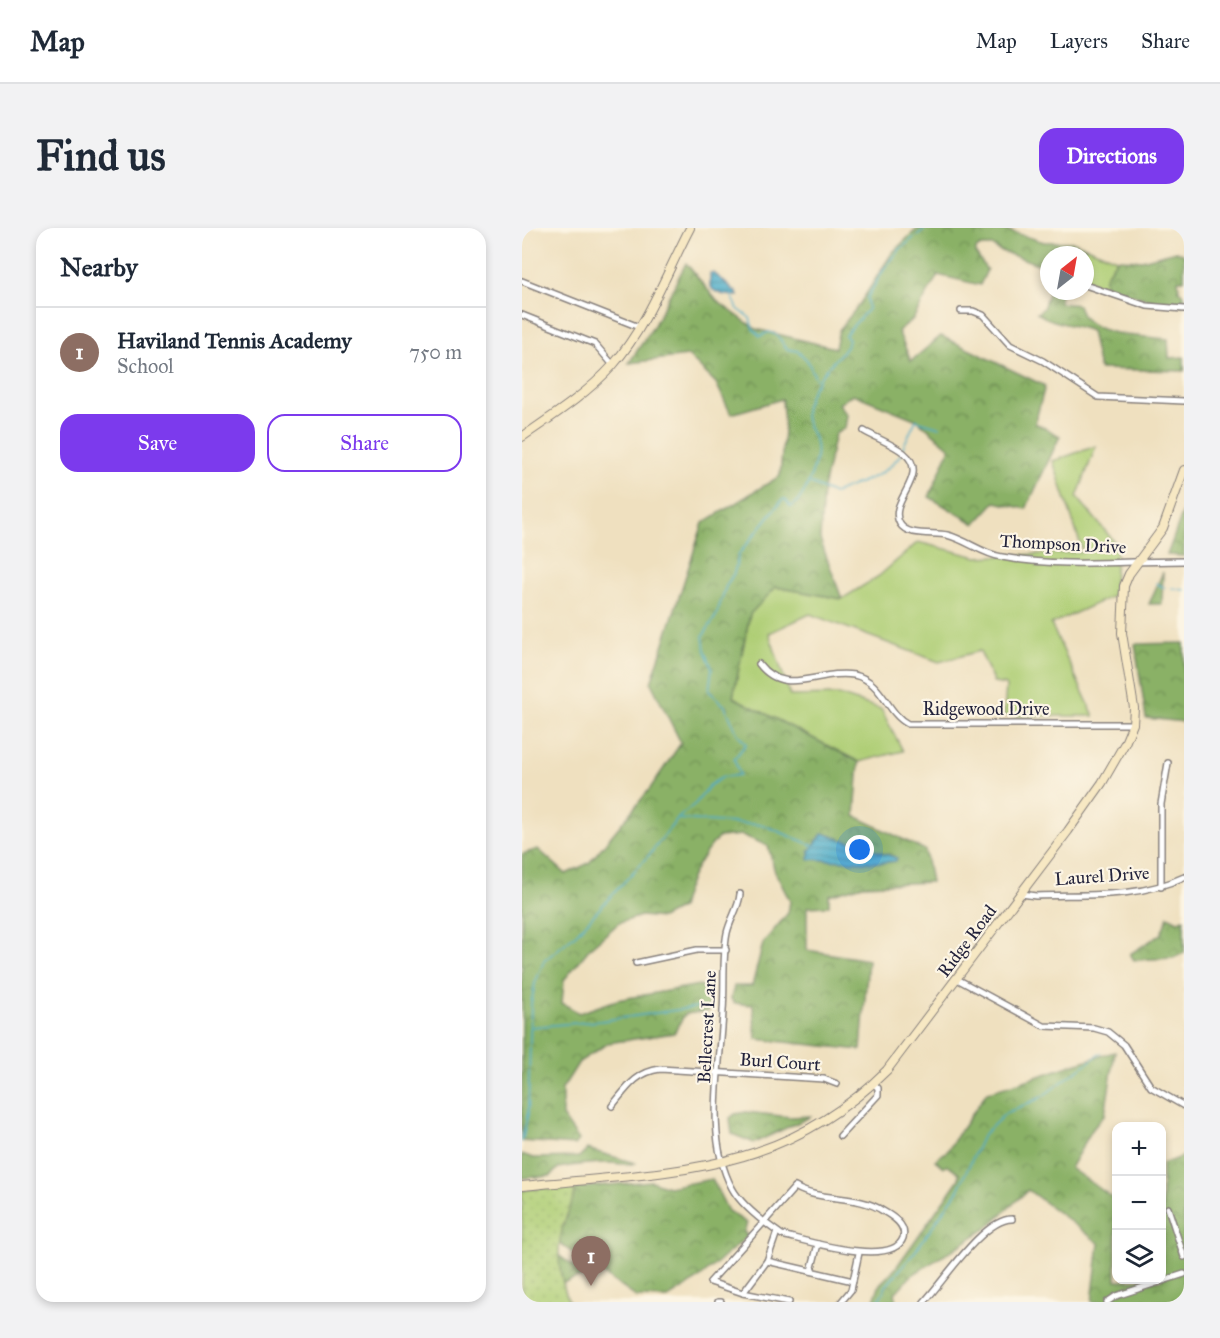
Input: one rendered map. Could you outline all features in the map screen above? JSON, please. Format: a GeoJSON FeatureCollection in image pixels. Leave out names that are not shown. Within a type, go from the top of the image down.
{"type":"FeatureCollection","features":[{"type":"Feature","properties":{"kind":"street"},"geometry":{"type":"LineString","coordinates":[[522,436],[579,397],[613,364],[639,327],[690,228]]}},
{"type":"Feature","properties":{"kind":"street"},"geometry":{"type":"LineString","coordinates":[[522,281],[639,327]]}},
{"type":"Feature","properties":{"kind":"street"},"geometry":{"type":"LineString","coordinates":[[1094,288],[1147,306],[1184,309]]}},
{"type":"Feature","properties":{"kind":"street"},"geometry":{"type":"LineString","coordinates":[[961,311],[973,311],[983,315],[1010,345],[1043,361],[1098,397],[1184,401]]}},
{"type":"Feature","properties":{"kind":"street"},"geometry":{"type":"LineString","coordinates":[[522,315],[596,344],[613,364]]}},
{"type":"Feature","properties":{"kind":"street","name":"Thompson Drive"},"geometry":{"type":"LineString","coordinates":[[864,431],[904,453],[910,460],[912,479],[898,512],[899,522],[906,529],[949,536],[988,554],[1007,558],[1115,564],[1137,562]]}},
{"type":"Feature","properties":{"kind":"street","name":"Ridge Road"},"geometry":{"type":"LineString","coordinates":[[522,1186],[723,1163],[766,1150],[809,1130],[844,1108],[873,1083],[900,1054],[1102,783],[1133,724],[1134,701],[1124,645],[1122,607],[1126,580],[1163,528],[1184,470]]}},
{"type":"Feature","properties":{"kind":"street"},"geometry":{"type":"LineString","coordinates":[[1137,562],[1184,561]]}},
{"type":"Feature","properties":{"kind":"street","name":"Ridgewood Drive"},"geometry":{"type":"LineString","coordinates":[[759,664],[767,674],[786,682],[833,675],[861,677],[875,686],[901,719],[908,724],[1133,724]]}},
{"type":"Feature","properties":{"kind":"street"},"geometry":{"type":"LineString","coordinates":[[1161,887],[1161,804],[1168,763]]}},
{"type":"Feature","properties":{"kind":"street","name":"Laurel Drive"},"geometry":{"type":"LineString","coordinates":[[1021,894],[1121,894],[1161,887],[1184,877]]}},
{"type":"Feature","properties":{"kind":"street","name":"Bellecrest Lane"},"geometry":{"type":"LineString","coordinates":[[740,894],[727,934],[717,1125],[723,1163],[735,1193],[777,1232]]}},
{"type":"Feature","properties":{"kind":"street"},"geometry":{"type":"LineString","coordinates":[[636,963],[697,950],[726,950]]}},
{"type":"Feature","properties":{"kind":"street"},"geometry":{"type":"LineString","coordinates":[[957,979],[1044,1026],[1094,1028],[1108,1032],[1124,1045],[1151,1087],[1184,1106]]}},
{"type":"Feature","properties":{"kind":"street","name":"Burl Court"},"geometry":{"type":"LineString","coordinates":[[612,1106],[634,1079],[647,1071],[720,1072],[824,1080],[837,1084]]}},
{"type":"Feature","properties":{"kind":"street"},"geometry":{"type":"LineString","coordinates":[[840,1136],[878,1095],[878,1088],[873,1083]]}},
{"type":"Feature","properties":{"kind":"street"},"geometry":{"type":"LineString","coordinates":[[743,1293],[768,1261],[777,1232],[859,1253],[897,1245],[903,1239],[902,1227],[878,1208],[795,1187],[710,1282],[743,1293],[789,1302]]}},
{"type":"Feature","properties":{"kind":"street"},"geometry":{"type":"LineString","coordinates":[[1168,1208],[1184,1257]]}},
{"type":"Feature","properties":{"kind":"street"},"geometry":{"type":"LineString","coordinates":[[924,1302],[975,1241],[996,1224],[1012,1219]]}},
{"type":"Feature","properties":{"kind":"street"},"geometry":{"type":"LineString","coordinates":[[811,1271],[818,1244]]}},
{"type":"Feature","properties":{"kind":"street"},"geometry":{"type":"LineString","coordinates":[[841,1302],[849,1294],[859,1253]]}},
{"type":"Feature","properties":{"kind":"street"},"geometry":{"type":"LineString","coordinates":[[768,1261],[853,1281]]}},
{"type":"Feature","properties":{"kind":"street"},"geometry":{"type":"LineString","coordinates":[[1107,1302],[1116,1296],[1184,1274]]}},
{"type":"Feature","properties":{"kind":"green space"},"geometry":{"type":"Polygon","coordinates":[[[918,228],[965,228],[970,231],[1003,229],[1044,242],[1074,242],[1084,246],[1040,246],[1040,265],[998,250],[993,246],[981,246],[976,249],[976,254],[987,270],[980,285],[938,275],[913,319],[898,331],[911,361],[941,336],[1045,386],[1035,423],[1060,436],[1026,509],[995,502],[975,524],[929,497],[950,448],[917,420],[853,394],[839,404],[847,415],[845,428],[835,434],[823,489],[820,539],[842,599],[776,587],[750,614],[733,697],[859,762],[855,816],[925,850],[931,882],[863,885],[829,895],[829,906],[807,907],[807,950],[868,960],[861,1050],[756,1039],[753,1005],[734,1003],[731,999],[734,986],[752,986],[763,943],[788,913],[790,901],[775,872],[768,846],[742,835],[719,837],[695,870],[681,908],[662,918],[641,916],[619,923],[590,948],[564,980],[562,1003],[579,1013],[617,1000],[699,985],[710,990],[709,1011],[685,1014],[674,1033],[608,1043],[579,1062],[562,1089],[562,1116],[579,1140],[575,1145],[522,1141],[522,854],[538,849],[566,874],[589,863],[649,790],[681,743],[651,683],[703,523],[780,476],[784,430],[782,399],[731,414],[716,383],[688,356],[629,363],[653,327],[686,263],[717,301],[756,329],[835,348],[839,330],[859,305],[892,253],[918,228]]]}},
{"type":"Feature","properties":{"kind":"green space"},"geometry":{"type":"Polygon","coordinates":[[[1094,250],[1117,259],[1105,277],[1105,286],[1094,283],[1094,250]]]}},
{"type":"Feature","properties":{"kind":"green space"},"geometry":{"type":"Polygon","coordinates":[[[1176,251],[1184,255],[1184,280],[1178,280],[1179,291],[1184,295],[1184,305],[1158,303],[1105,286],[1105,277],[1117,259],[1142,260],[1176,251]]]}},
{"type":"Feature","properties":{"kind":"green space"},"geometry":{"type":"Polygon","coordinates":[[[1046,300],[1060,300],[1060,303],[1078,305],[1083,317],[1101,329],[1168,339],[1169,358],[1184,357],[1184,371],[1099,369],[1091,331],[1043,317],[1037,313],[1043,309],[1046,300]]]}},
{"type":"Feature","properties":{"kind":"green space"},"geometry":{"type":"Polygon","coordinates":[[[1096,446],[1077,497],[1117,545],[1113,596],[1051,624],[1094,716],[1004,716],[1006,685],[994,683],[980,651],[939,662],[810,614],[769,633],[790,696],[839,695],[881,709],[903,751],[859,762],[733,697],[750,614],[775,587],[842,599],[879,576],[918,542],[977,557],[1083,552],[1053,461],[1096,446]]]}},
{"type":"Feature","properties":{"kind":"green space"},"geometry":{"type":"Polygon","coordinates":[[[1184,509],[1184,556],[1167,555],[1184,509]]]}},
{"type":"Feature","properties":{"kind":"green space"},"geometry":{"type":"Polygon","coordinates":[[[1163,572],[1162,604],[1149,604],[1163,572]]]}},
{"type":"Feature","properties":{"kind":"green space"},"geometry":{"type":"Polygon","coordinates":[[[1184,643],[1184,722],[1146,718],[1135,644],[1184,643]]]}},
{"type":"Feature","properties":{"kind":"green space"},"geometry":{"type":"Polygon","coordinates":[[[1168,916],[1178,921],[1184,919],[1184,953],[1173,958],[1134,960],[1130,954],[1161,934],[1168,916]]]}},
{"type":"Feature","properties":{"kind":"green space"},"geometry":{"type":"Polygon","coordinates":[[[1115,1052],[1105,1114],[1092,1130],[1070,1168],[1112,1197],[1112,1284],[1166,1284],[1166,1163],[1184,1156],[1184,1302],[1092,1302],[1099,1243],[1028,1190],[986,1229],[912,1275],[895,1293],[897,1302],[873,1302],[880,1284],[895,1269],[959,1179],[959,1173],[948,1165],[943,1167],[935,1160],[947,1151],[987,1092],[1115,1052]]]}},
{"type":"Feature","properties":{"kind":"green space"},"geometry":{"type":"Polygon","coordinates":[[[746,1112],[790,1117],[812,1116],[754,1143],[732,1134],[730,1118],[735,1114],[746,1112]]]}},
{"type":"Feature","properties":{"kind":"green space"},"geometry":{"type":"Polygon","coordinates":[[[587,1149],[635,1163],[571,1166],[558,1168],[551,1176],[522,1178],[522,1154],[533,1158],[579,1157],[587,1149]]]}},
{"type":"Feature","properties":{"kind":"green space"},"geometry":{"type":"Polygon","coordinates":[[[712,1179],[728,1211],[747,1223],[744,1232],[748,1236],[697,1280],[668,1298],[636,1297],[560,1244],[559,1237],[576,1188],[651,1181],[668,1187],[712,1179]]]}},
{"type":"Feature","properties":{"kind":"green space"},"geometry":{"type":"Polygon","coordinates":[[[576,1184],[574,1197],[562,1230],[559,1251],[560,1271],[569,1302],[522,1302],[522,1190],[576,1184]]]}},
{"type":"Feature","properties":{"kind":"green space"},"geometry":{"type":"Polygon","coordinates":[[[557,1254],[586,1275],[562,1283],[557,1254]]]}},
{"type":"Feature","properties":{"kind":"water"},"geometry":{"type":"Polygon","coordinates":[[[710,273],[714,273],[738,296],[724,295],[713,290],[710,285],[710,273]]]}},
{"type":"Feature","properties":{"kind":"water"},"geometry":{"type":"Polygon","coordinates":[[[823,833],[897,858],[896,861],[880,863],[809,859],[809,852],[823,833]]]}},
{"type":"Feature","properties":{"kind":"waterway"},"geometry":{"type":"LineString","coordinates":[[522,1142],[528,1113],[531,1004],[535,983],[544,961],[576,934],[650,854],[677,819],[696,803],[710,785],[723,777],[740,775],[734,759],[746,744],[737,733],[725,706],[709,691],[712,668],[705,650],[703,636],[716,616],[726,586],[734,573],[739,554],[782,500],[785,499],[791,507],[807,486],[816,456],[815,441],[805,416],[813,388],[847,346],[849,340],[845,335],[868,309],[867,298],[884,269],[900,249],[926,228]]}},
{"type":"Feature","properties":{"kind":"waterway"},"geometry":{"type":"LineString","coordinates":[[732,296],[738,309],[750,318],[753,329],[760,336],[769,332],[777,335],[787,349],[798,351],[807,360],[816,379]]}},
{"type":"Feature","properties":{"kind":"waterway"},"geometry":{"type":"LineString","coordinates":[[902,449],[916,420],[940,427]]}},
{"type":"Feature","properties":{"kind":"waterway"},"geometry":{"type":"LineString","coordinates":[[809,483],[834,494],[878,475],[894,463],[901,454]]}},
{"type":"Feature","properties":{"kind":"waterway"},"geometry":{"type":"LineString","coordinates":[[1156,583],[1165,588]]}},
{"type":"Feature","properties":{"kind":"waterway"},"geometry":{"type":"LineString","coordinates":[[1172,588],[1184,590]]}},
{"type":"Feature","properties":{"kind":"waterway"},"geometry":{"type":"LineString","coordinates":[[678,819],[763,825],[814,846]]}},
{"type":"Feature","properties":{"kind":"waterway"},"geometry":{"type":"LineString","coordinates":[[530,1027],[600,1021],[698,1007]]}},
{"type":"Feature","properties":{"kind":"waterway"},"geometry":{"type":"LineString","coordinates":[[878,1302],[886,1286],[914,1253],[958,1190],[983,1135],[1006,1113],[1040,1098],[1101,1053]]}},
{"type":"Feature","properties":{"kind":"place","name":"Haviland Tennis Academy"},"geometry":{"type":"Point","coordinates":[591,1286]}}]}
